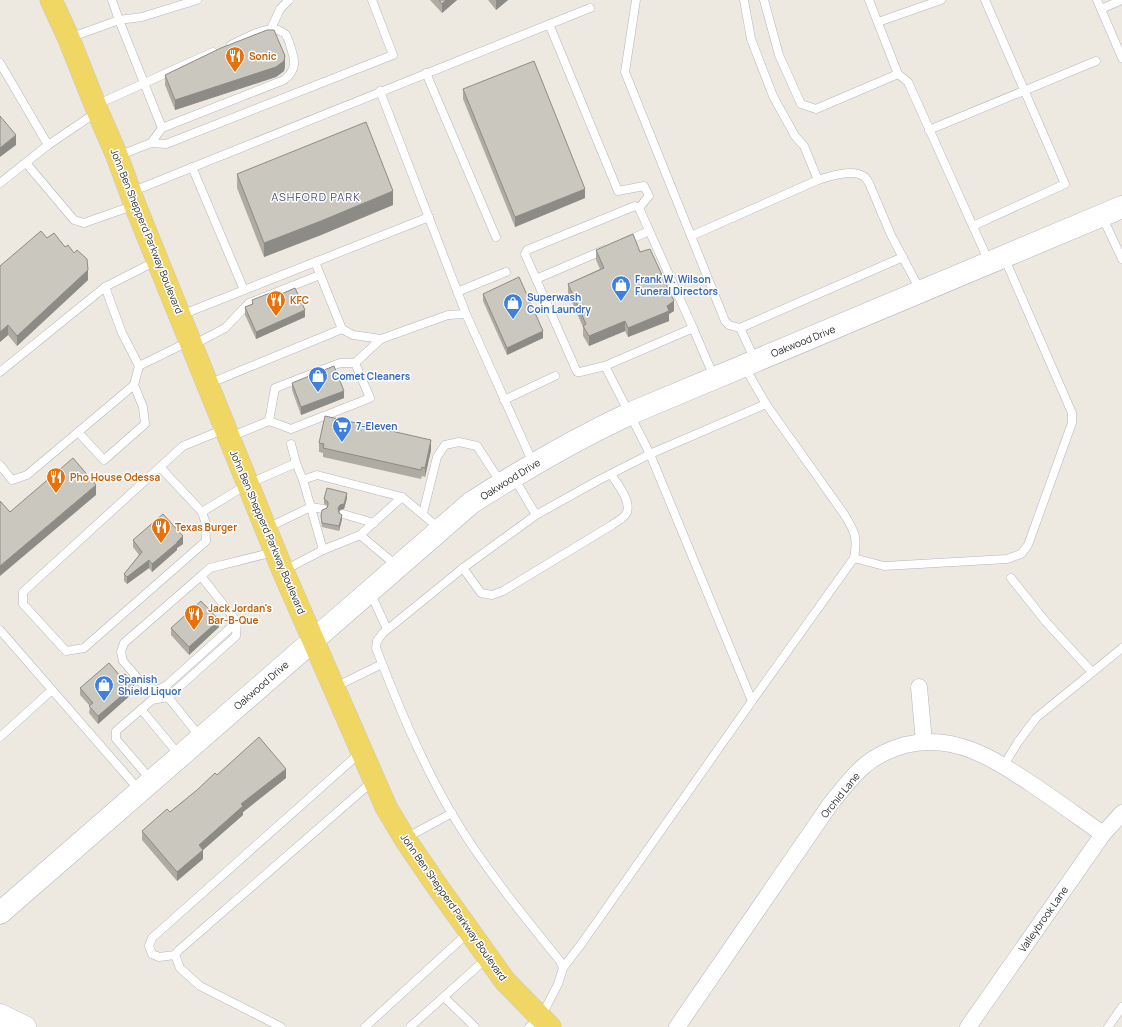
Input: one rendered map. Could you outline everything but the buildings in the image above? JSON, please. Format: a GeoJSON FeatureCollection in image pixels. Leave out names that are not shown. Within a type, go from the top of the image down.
{"type":"FeatureCollection","features":[{"type":"Feature","properties":{"kind":"main road","name":"John Ben Shepperd Parkway Boulevard"},"geometry":{"type":"LineString","coordinates":[[51,0],[69,39],[96,108],[117,156],[132,198],[192,343],[279,562],[386,807],[405,839],[469,932],[505,981],[540,1024]]}},
{"type":"Feature","properties":{"kind":"street","name":"Oakwood Drive"},"geometry":{"type":"LineString","coordinates":[[0,913],[398,566],[472,503],[507,480],[586,434],[628,414],[1122,207]]}},
{"type":"Feature","properties":{"kind":"street"},"geometry":{"type":"LineString","coordinates":[[919,687],[924,742]]}},
{"type":"Feature","properties":{"kind":"street","name":"Orchid Lane"},"geometry":{"type":"LineString","coordinates":[[678,1027],[829,806],[851,779],[865,765],[880,754],[916,742],[956,744],[1004,765],[1102,834]]}},
{"type":"Feature","properties":{"kind":"street","name":"Valleybrook Lane"},"geometry":{"type":"LineString","coordinates":[[968,1027],[1102,834],[1122,813]]}},
{"type":"Feature","properties":{"kind":"street"},"geometry":{"type":"LineString","coordinates":[[0,1015],[25,1027]]}},
{"type":"Feature","properties":{"kind":"lane"},"geometry":{"type":"LineString","coordinates":[[112,0],[162,128]]}},
{"type":"Feature","properties":{"kind":"lane"},"geometry":{"type":"LineString","coordinates":[[69,39],[119,20],[142,17],[197,0]]}},
{"type":"Feature","properties":{"kind":"lane"},"geometry":{"type":"LineString","coordinates":[[271,29],[280,9],[289,0]]}},
{"type":"Feature","properties":{"kind":"lane"},"geometry":{"type":"LineString","coordinates":[[117,156],[151,143],[166,144],[393,55],[372,0]]}},
{"type":"Feature","properties":{"kind":"lane"},"geometry":{"type":"LineString","coordinates":[[636,0],[625,72],[724,321],[729,326],[740,328],[903,257]]}},
{"type":"Feature","properties":{"kind":"lane"},"geometry":{"type":"LineString","coordinates":[[744,0],[751,39],[767,82],[795,136],[804,146],[818,180]]}},
{"type":"Feature","properties":{"kind":"lane"},"geometry":{"type":"LineString","coordinates":[[764,0],[779,55],[801,104],[816,110],[898,74]]}},
{"type":"Feature","properties":{"kind":"lane"},"geometry":{"type":"LineString","coordinates":[[854,558],[884,566],[1007,559],[1021,554],[1028,545],[1072,423],[1072,413],[997,260],[973,226],[908,82],[898,74],[869,0]]}},
{"type":"Feature","properties":{"kind":"lane"},"geometry":{"type":"LineString","coordinates":[[878,22],[941,0]]}},
{"type":"Feature","properties":{"kind":"lane"},"geometry":{"type":"LineString","coordinates":[[973,226],[1065,184],[984,0]]}},
{"type":"Feature","properties":{"kind":"lane"},"geometry":{"type":"LineString","coordinates":[[1097,0],[1122,58]]}},
{"type":"Feature","properties":{"kind":"lane"},"geometry":{"type":"LineString","coordinates":[[1101,9],[1122,0]]}},
{"type":"Feature","properties":{"kind":"lane"},"geometry":{"type":"LineString","coordinates":[[26,163],[74,220],[84,223],[192,167],[590,8]]}},
{"type":"Feature","properties":{"kind":"lane"},"geometry":{"type":"LineString","coordinates":[[549,24],[618,191],[644,186],[649,196],[639,208]]}},
{"type":"Feature","properties":{"kind":"lane"},"geometry":{"type":"LineString","coordinates":[[0,183],[96,108],[144,83],[258,32],[271,29],[278,30],[286,35],[295,60],[290,74],[284,80],[162,128],[151,143]]}},
{"type":"Feature","properties":{"kind":"lane"},"geometry":{"type":"LineString","coordinates":[[930,130],[1096,61]]}},
{"type":"Feature","properties":{"kind":"lane"},"geometry":{"type":"LineString","coordinates":[[0,63],[48,145]]}},
{"type":"Feature","properties":{"kind":"lane"},"geometry":{"type":"LineString","coordinates":[[426,73],[496,238]]}},
{"type":"Feature","properties":{"kind":"lane"},"geometry":{"type":"LineString","coordinates":[[380,91],[466,314],[534,464]]}},
{"type":"Feature","properties":{"kind":"lane"},"geometry":{"type":"LineString","coordinates":[[192,167],[244,290]]}},
{"type":"Feature","properties":{"kind":"lane"},"geometry":{"type":"LineString","coordinates":[[691,236],[818,180],[834,175],[849,173],[858,174],[864,176],[869,183],[891,235],[921,292]]}},
{"type":"Feature","properties":{"kind":"lane"},"geometry":{"type":"LineString","coordinates":[[639,208],[635,206],[527,250],[525,254],[576,371],[580,372],[605,366],[692,328]]}},
{"type":"Feature","properties":{"kind":"lane"},"geometry":{"type":"LineString","coordinates":[[639,208],[714,378]]}},
{"type":"Feature","properties":{"kind":"lane"},"geometry":{"type":"LineString","coordinates":[[1101,216],[1122,259]]}},
{"type":"Feature","properties":{"kind":"lane"},"geometry":{"type":"LineString","coordinates":[[180,315],[429,217]]}},
{"type":"Feature","properties":{"kind":"lane"},"geometry":{"type":"LineString","coordinates":[[536,279],[649,231]]}},
{"type":"Feature","properties":{"kind":"lane"},"geometry":{"type":"LineString","coordinates":[[0,372],[105,286],[158,260]]}},
{"type":"Feature","properties":{"kind":"lane"},"geometry":{"type":"LineString","coordinates":[[315,262],[342,329],[353,335],[381,339]]}},
{"type":"Feature","properties":{"kind":"lane"},"geometry":{"type":"LineString","coordinates":[[457,292],[506,272]]}},
{"type":"Feature","properties":{"kind":"lane"},"geometry":{"type":"LineString","coordinates":[[139,366],[225,328],[249,304],[320,275]]}},
{"type":"Feature","properties":{"kind":"lane"},"geometry":{"type":"LineString","coordinates":[[0,465],[12,480],[27,475],[134,385],[139,366],[122,333],[105,286]]}},
{"type":"Feature","properties":{"kind":"lane"},"geometry":{"type":"LineString","coordinates":[[269,421],[275,388],[340,363],[354,363],[381,339],[448,315],[466,314]]}},
{"type":"Feature","properties":{"kind":"lane"},"geometry":{"type":"LineString","coordinates":[[540,1024],[558,984],[563,968],[854,558],[857,544],[854,530],[766,404],[749,363],[740,328]]}},
{"type":"Feature","properties":{"kind":"lane"},"geometry":{"type":"LineString","coordinates":[[208,384],[342,329]]}},
{"type":"Feature","properties":{"kind":"lane"},"geometry":{"type":"LineString","coordinates":[[160,467],[202,512],[205,521],[206,541],[84,648],[66,652],[24,604],[23,592],[183,446],[269,421],[291,429],[370,398],[354,363]]}},
{"type":"Feature","properties":{"kind":"lane"},"geometry":{"type":"LineString","coordinates":[[605,366],[628,414],[650,454],[752,701]]}},
{"type":"Feature","properties":{"kind":"lane"},"geometry":{"type":"LineString","coordinates":[[504,400],[555,376]]}},
{"type":"Feature","properties":{"kind":"lane"},"geometry":{"type":"LineString","coordinates":[[78,432],[104,460],[145,424],[143,407],[134,385]]}},
{"type":"Feature","properties":{"kind":"lane"},"geometry":{"type":"LineString","coordinates":[[563,968],[560,960],[516,907],[481,859],[452,813],[414,740],[376,648],[377,641],[387,629],[463,568],[536,515],[650,454],[766,404]]}},
{"type":"Feature","properties":{"kind":"lane"},"geometry":{"type":"LineString","coordinates":[[423,513],[437,457],[445,445],[459,442],[476,446],[536,515]]}},
{"type":"Feature","properties":{"kind":"lane"},"geometry":{"type":"LineString","coordinates":[[291,444],[323,550]]}},
{"type":"Feature","properties":{"kind":"lane"},"geometry":{"type":"LineString","coordinates":[[202,512],[248,484],[296,463]]}},
{"type":"Feature","properties":{"kind":"lane"},"geometry":{"type":"LineString","coordinates":[[463,568],[481,593],[492,595],[503,591],[612,524],[623,517],[627,512],[627,501],[611,474]]}},
{"type":"Feature","properties":{"kind":"lane"},"geometry":{"type":"LineString","coordinates":[[303,480],[317,475],[402,497],[423,513],[441,530]]}},
{"type":"Feature","properties":{"kind":"lane"},"geometry":{"type":"LineString","coordinates":[[236,622],[167,685],[157,690],[146,688],[123,661],[121,652],[124,643],[210,568],[279,562],[323,550],[360,535],[402,497]]}},
{"type":"Feature","properties":{"kind":"lane"},"geometry":{"type":"LineString","coordinates":[[266,528],[311,507],[323,509]]}},
{"type":"Feature","properties":{"kind":"lane"},"geometry":{"type":"LineString","coordinates":[[343,514],[374,523]]}},
{"type":"Feature","properties":{"kind":"lane"},"geometry":{"type":"LineString","coordinates":[[360,535],[398,566]]}},
{"type":"Feature","properties":{"kind":"lane"},"geometry":{"type":"LineString","coordinates":[[146,786],[116,739],[116,731],[152,700],[168,697],[236,636],[236,622],[201,576]]}},
{"type":"Feature","properties":{"kind":"lane"},"geometry":{"type":"LineString","coordinates":[[1011,578],[1046,622],[1092,672]]}},
{"type":"Feature","properties":{"kind":"lane"},"geometry":{"type":"LineString","coordinates":[[369,591],[387,629]]}},
{"type":"Feature","properties":{"kind":"lane"},"geometry":{"type":"LineString","coordinates":[[0,630],[52,690],[146,786]]}},
{"type":"Feature","properties":{"kind":"lane"},"geometry":{"type":"LineString","coordinates":[[1004,765],[1018,742],[1036,718],[1122,648]]}},
{"type":"Feature","properties":{"kind":"lane"},"geometry":{"type":"LineString","coordinates":[[334,687],[382,664]]}},
{"type":"Feature","properties":{"kind":"lane"},"geometry":{"type":"LineString","coordinates":[[0,736],[52,690]]}},
{"type":"Feature","properties":{"kind":"lane"},"geometry":{"type":"LineString","coordinates":[[168,697],[201,738]]}},
{"type":"Feature","properties":{"kind":"lane"},"geometry":{"type":"LineString","coordinates":[[141,709],[180,756]]}},
{"type":"Feature","properties":{"kind":"lane"},"geometry":{"type":"LineString","coordinates":[[176,955],[159,957],[152,954],[149,946],[152,938],[361,752]]}},
{"type":"Feature","properties":{"kind":"lane"},"geometry":{"type":"LineString","coordinates":[[282,1027],[200,986],[180,968],[176,955],[179,950],[374,780]]}},
{"type":"Feature","properties":{"kind":"lane"},"geometry":{"type":"LineString","coordinates":[[405,839],[452,813]]}},
{"type":"Feature","properties":{"kind":"lane"},"geometry":{"type":"LineString","coordinates":[[365,1027],[469,932]]}},
{"type":"Feature","properties":{"kind":"lane"},"geometry":{"type":"LineString","coordinates":[[410,1027],[488,958]]}},
{"type":"Feature","properties":{"kind":"lane"},"geometry":{"type":"LineString","coordinates":[[444,997],[476,1027]]}},
{"type":"Feature","properties":{"kind":"lane"},"geometry":{"type":"LineString","coordinates":[[1108,1027],[1122,1007]]}},
{"type":"Feature","properties":{"kind":"place","name":"Sonic"},"geometry":{"type":"Point","coordinates":[235,73]}},
{"type":"Feature","properties":{"kind":"place","name":"Frank W. Wilson Funeral Directors"},"geometry":{"type":"Point","coordinates":[621,302]}},
{"type":"Feature","properties":{"kind":"place","name":"KFC"},"geometry":{"type":"Point","coordinates":[276,317]}},
{"type":"Feature","properties":{"kind":"place","name":"Superwash Coin Laundry"},"geometry":{"type":"Point","coordinates":[513,320]}},
{"type":"Feature","properties":{"kind":"place","name":"Comet Cleaners"},"geometry":{"type":"Point","coordinates":[318,393]}},
{"type":"Feature","properties":{"kind":"place","name":"7-Eleven"},"geometry":{"type":"Point","coordinates":[342,443]}},
{"type":"Feature","properties":{"kind":"place","name":"Pho House Odessa"},"geometry":{"type":"Point","coordinates":[56,494]}},
{"type":"Feature","properties":{"kind":"place","name":"Texas Burger"},"geometry":{"type":"Point","coordinates":[161,544]}},
{"type":"Feature","properties":{"kind":"place","name":"Jack Jordan's Bar-B-Que"},"geometry":{"type":"Point","coordinates":[194,631]}},
{"type":"Feature","properties":{"kind":"place","name":"Spanish Shield Liquor"},"geometry":{"type":"Point","coordinates":[104,702]}},
{"type":"Feature","properties":{"kind":"district","name":"ASHFORD PARK"},"geometry":{"type":"Point","coordinates":[316,196]}}]}
